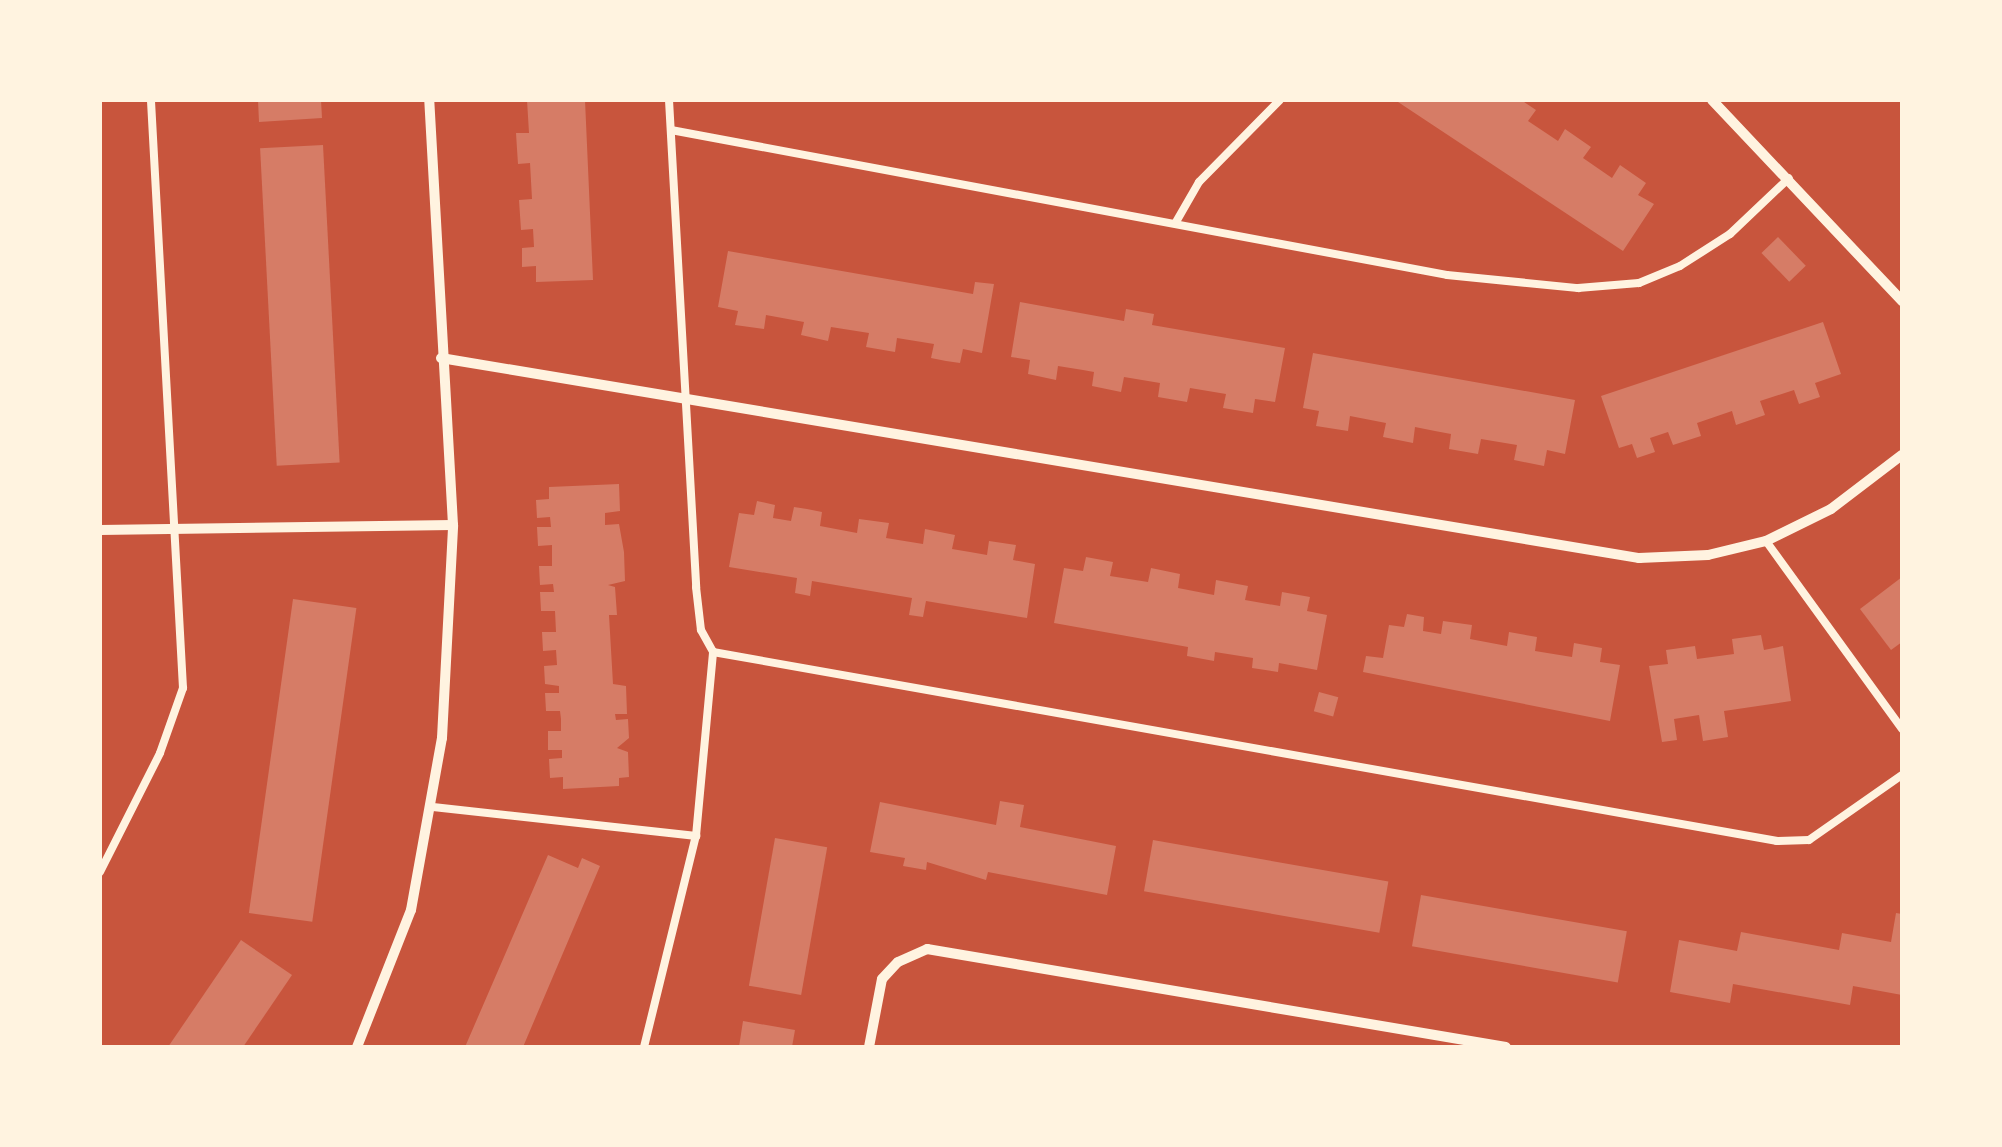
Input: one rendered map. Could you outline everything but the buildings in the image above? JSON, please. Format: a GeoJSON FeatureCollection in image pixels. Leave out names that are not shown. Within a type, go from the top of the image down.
{"type":"FeatureCollection","features":[{"type":"Feature","properties":{"kind":"street"},"geometry":{"type":"LineString","coordinates":[[357,1047],[412,910],[433,807],[453,525],[428,100]]}},
{"type":"Feature","properties":{"kind":"street"},"geometry":{"type":"LineString","coordinates":[[1712,100],[1902,302]]}},
{"type":"Feature","properties":{"kind":"street"},"geometry":{"type":"LineString","coordinates":[[441,358],[682,395],[1588,553],[1708,555],[1766,542],[1831,509],[1902,455]]}},
{"type":"Feature","properties":{"kind":"street"},"geometry":{"type":"LineString","coordinates":[[100,530],[176,534],[453,525]]}},
{"type":"Feature","properties":{"kind":"street"},"geometry":{"type":"LineString","coordinates":[[869,1047],[882,978],[898,962],[928,949],[1506,1047]]}},
{"type":"Feature","properties":{"kind":"lane"},"geometry":{"type":"LineString","coordinates":[[100,872],[160,753],[183,688],[176,534],[158,312],[151,100]]}},
{"type":"Feature","properties":{"kind":"lane"},"geometry":{"type":"LineString","coordinates":[[644,1047],[696,836],[713,652],[698,602],[682,395],[669,100]]}},
{"type":"Feature","properties":{"kind":"lane"},"geometry":{"type":"LineString","coordinates":[[1176,222],[1199,182],[1280,100]]}},
{"type":"Feature","properties":{"kind":"lane"},"geometry":{"type":"LineString","coordinates":[[670,130],[1447,275],[1578,288],[1640,283],[1680,266],[1730,234],[1789,178]]}},
{"type":"Feature","properties":{"kind":"lane"},"geometry":{"type":"LineString","coordinates":[[1766,542],[1902,728]]}},
{"type":"Feature","properties":{"kind":"lane"},"geometry":{"type":"LineString","coordinates":[[713,652],[1776,841],[1810,840],[1902,774]]}},
{"type":"Feature","properties":{"kind":"lane"},"geometry":{"type":"LineString","coordinates":[[433,807],[696,836]]}}]}
